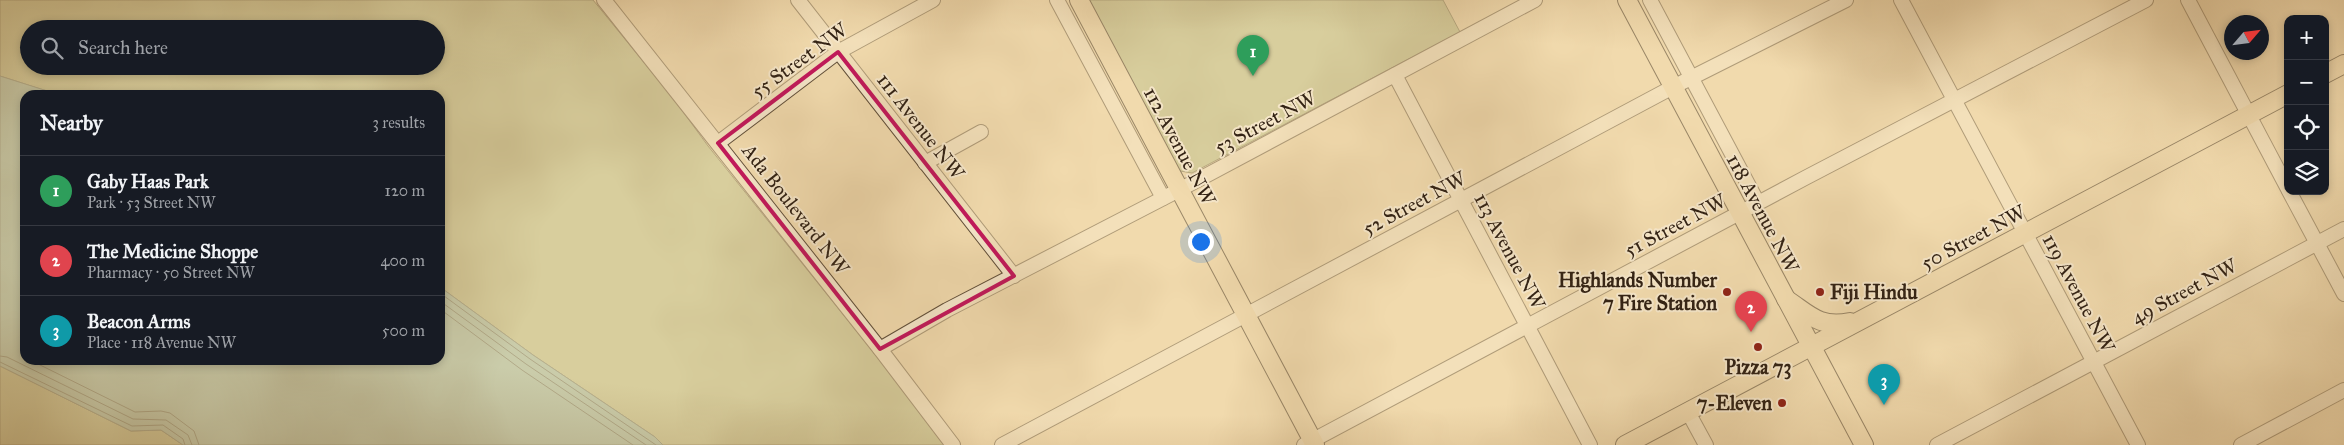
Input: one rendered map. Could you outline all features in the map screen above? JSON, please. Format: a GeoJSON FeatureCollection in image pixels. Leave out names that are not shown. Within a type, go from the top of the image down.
{"type":"FeatureCollection","features":[{"type":"Feature","properties":{"kind":"main road","name":"112 Avenue NW"},"geometry":{"type":"LineString","coordinates":[[1079,0],[1246,316],[1310,444]]}},
{"type":"Feature","properties":{"kind":"main road","name":"118 Avenue NW"},"geometry":{"type":"LineString","coordinates":[[1627,0],[1864,445]]}},
{"type":"Feature","properties":{"kind":"main road"},"geometry":{"type":"LineString","coordinates":[[2329,72],[2344,64]]}},
{"type":"Feature","properties":{"kind":"main road","name":"50 Street NW"},"geometry":{"type":"LineString","coordinates":[[1625,445],[2284,96]]}},
{"type":"Feature","properties":{"kind":"main road"},"geometry":{"type":"LineString","coordinates":[[1785,298],[1824,324],[1834,325],[1860,320]]}},
{"type":"Feature","properties":{"kind":"street","name":"Ada Boulevard NW"},"geometry":{"type":"LineString","coordinates":[[604,0],[880,349],[953,445]]}},
{"type":"Feature","properties":{"kind":"street","name":"111 Avenue NW"},"geometry":{"type":"LineString","coordinates":[[798,0],[1014,276]]}},
{"type":"Feature","properties":{"kind":"street","name":"55 Street NW"},"geometry":{"type":"LineString","coordinates":[[718,143],[838,52],[933,0]]}},
{"type":"Feature","properties":{"kind":"street","name":"112 Avenue NW"},"geometry":{"type":"LineString","coordinates":[[1057,0],[1163,198]]}},
{"type":"Feature","properties":{"kind":"street","name":"53 Street NW"},"geometry":{"type":"LineString","coordinates":[[880,349],[1535,0]]}},
{"type":"Feature","properties":{"kind":"street","name":"118 Avenue NW"},"geometry":{"type":"LineString","coordinates":[[1650,0],[1758,203]]}},
{"type":"Feature","properties":{"kind":"street","name":"52 Street NW"},"geometry":{"type":"LineString","coordinates":[[1002,445],[1673,87],[1846,0]]}},
{"type":"Feature","properties":{"kind":"street","name":"119 Avenue NW"},"geometry":{"type":"LineString","coordinates":[[1901,0],[2138,445]]}},
{"type":"Feature","properties":{"kind":"street","name":"51 Street NW"},"geometry":{"type":"LineString","coordinates":[[1310,444],[1758,203],[2146,0]]}},
{"type":"Feature","properties":{"kind":"street"},"geometry":{"type":"LineString","coordinates":[[2188,0],[2284,182]]}},
{"type":"Feature","properties":{"kind":"street","name":"113 Avenue NW"},"geometry":{"type":"LineString","coordinates":[[1395,75],[1590,445]]}},
{"type":"Feature","properties":{"kind":"street"},"geometry":{"type":"LineString","coordinates":[[925,163],[981,132]]}},
{"type":"Feature","properties":{"kind":"street"},"geometry":{"type":"LineString","coordinates":[[2291,195],[2344,294]]}},
{"type":"Feature","properties":{"kind":"street","name":"49 Street NW"},"geometry":{"type":"LineString","coordinates":[[1937,445],[2344,229]]}},
{"type":"Feature","properties":{"kind":"street"},"geometry":{"type":"LineString","coordinates":[[2241,445],[2344,390]]}},
{"type":"Feature","properties":{"kind":"street"},"geometry":{"type":"LineString","coordinates":[[1688,412],[1706,445]]}},
{"type":"Feature","properties":{"kind":"highlighted area"},"geometry":{"type":"Polygon","coordinates":[[[838,52],[1014,276],[880,349],[718,143],[838,52]]]}},
{"type":"Feature","properties":{"kind":"green space"},"geometry":{"type":"Polygon","coordinates":[[[0,0],[593,0],[673,98],[708,146],[878,358],[944,445],[663,445],[655,437],[533,355],[445,291],[445,90],[43,90],[0,76],[0,0]]]}},
{"type":"Feature","properties":{"kind":"green space"},"geometry":{"type":"Polygon","coordinates":[[[1089,0],[1443,0],[1460,32],[1192,173],[1180,171],[1089,0]]]}},
{"type":"Feature","properties":{"kind":"green space"},"geometry":{"type":"Polygon","coordinates":[[[0,366],[131,431],[161,430],[183,445],[0,445],[0,366]]]}},
{"type":"Feature","properties":{"kind":"water"},"geometry":{"type":"Polygon","coordinates":[[[0,76],[44,90],[20,90],[20,365],[445,365],[445,291],[533,355],[655,437],[663,445],[183,445],[161,430],[131,431],[0,366],[0,76]]]}},
{"type":"Feature","properties":{"kind":"place","name":"Gaby Haas Park"},"geometry":{"type":"Point","coordinates":[1253,76]}},
{"type":"Feature","properties":{"kind":"place","name":"Highlands Number 7 Fire Station"},"geometry":{"type":"Point","coordinates":[1727,292]}},
{"type":"Feature","properties":{"kind":"place","name":"Fiji Hindu"},"geometry":{"type":"Point","coordinates":[1820,292]}},
{"type":"Feature","properties":{"kind":"place","name":"The Medicine Shoppe"},"geometry":{"type":"Point","coordinates":[1751,332]}},
{"type":"Feature","properties":{"kind":"place","name":"Pizza 73"},"geometry":{"type":"Point","coordinates":[1758,347]}},
{"type":"Feature","properties":{"kind":"place","name":"7-Eleven"},"geometry":{"type":"Point","coordinates":[1782,403]}},
{"type":"Feature","properties":{"kind":"place","name":"Beacon Arms"},"geometry":{"type":"Point","coordinates":[1884,405]}}]}
